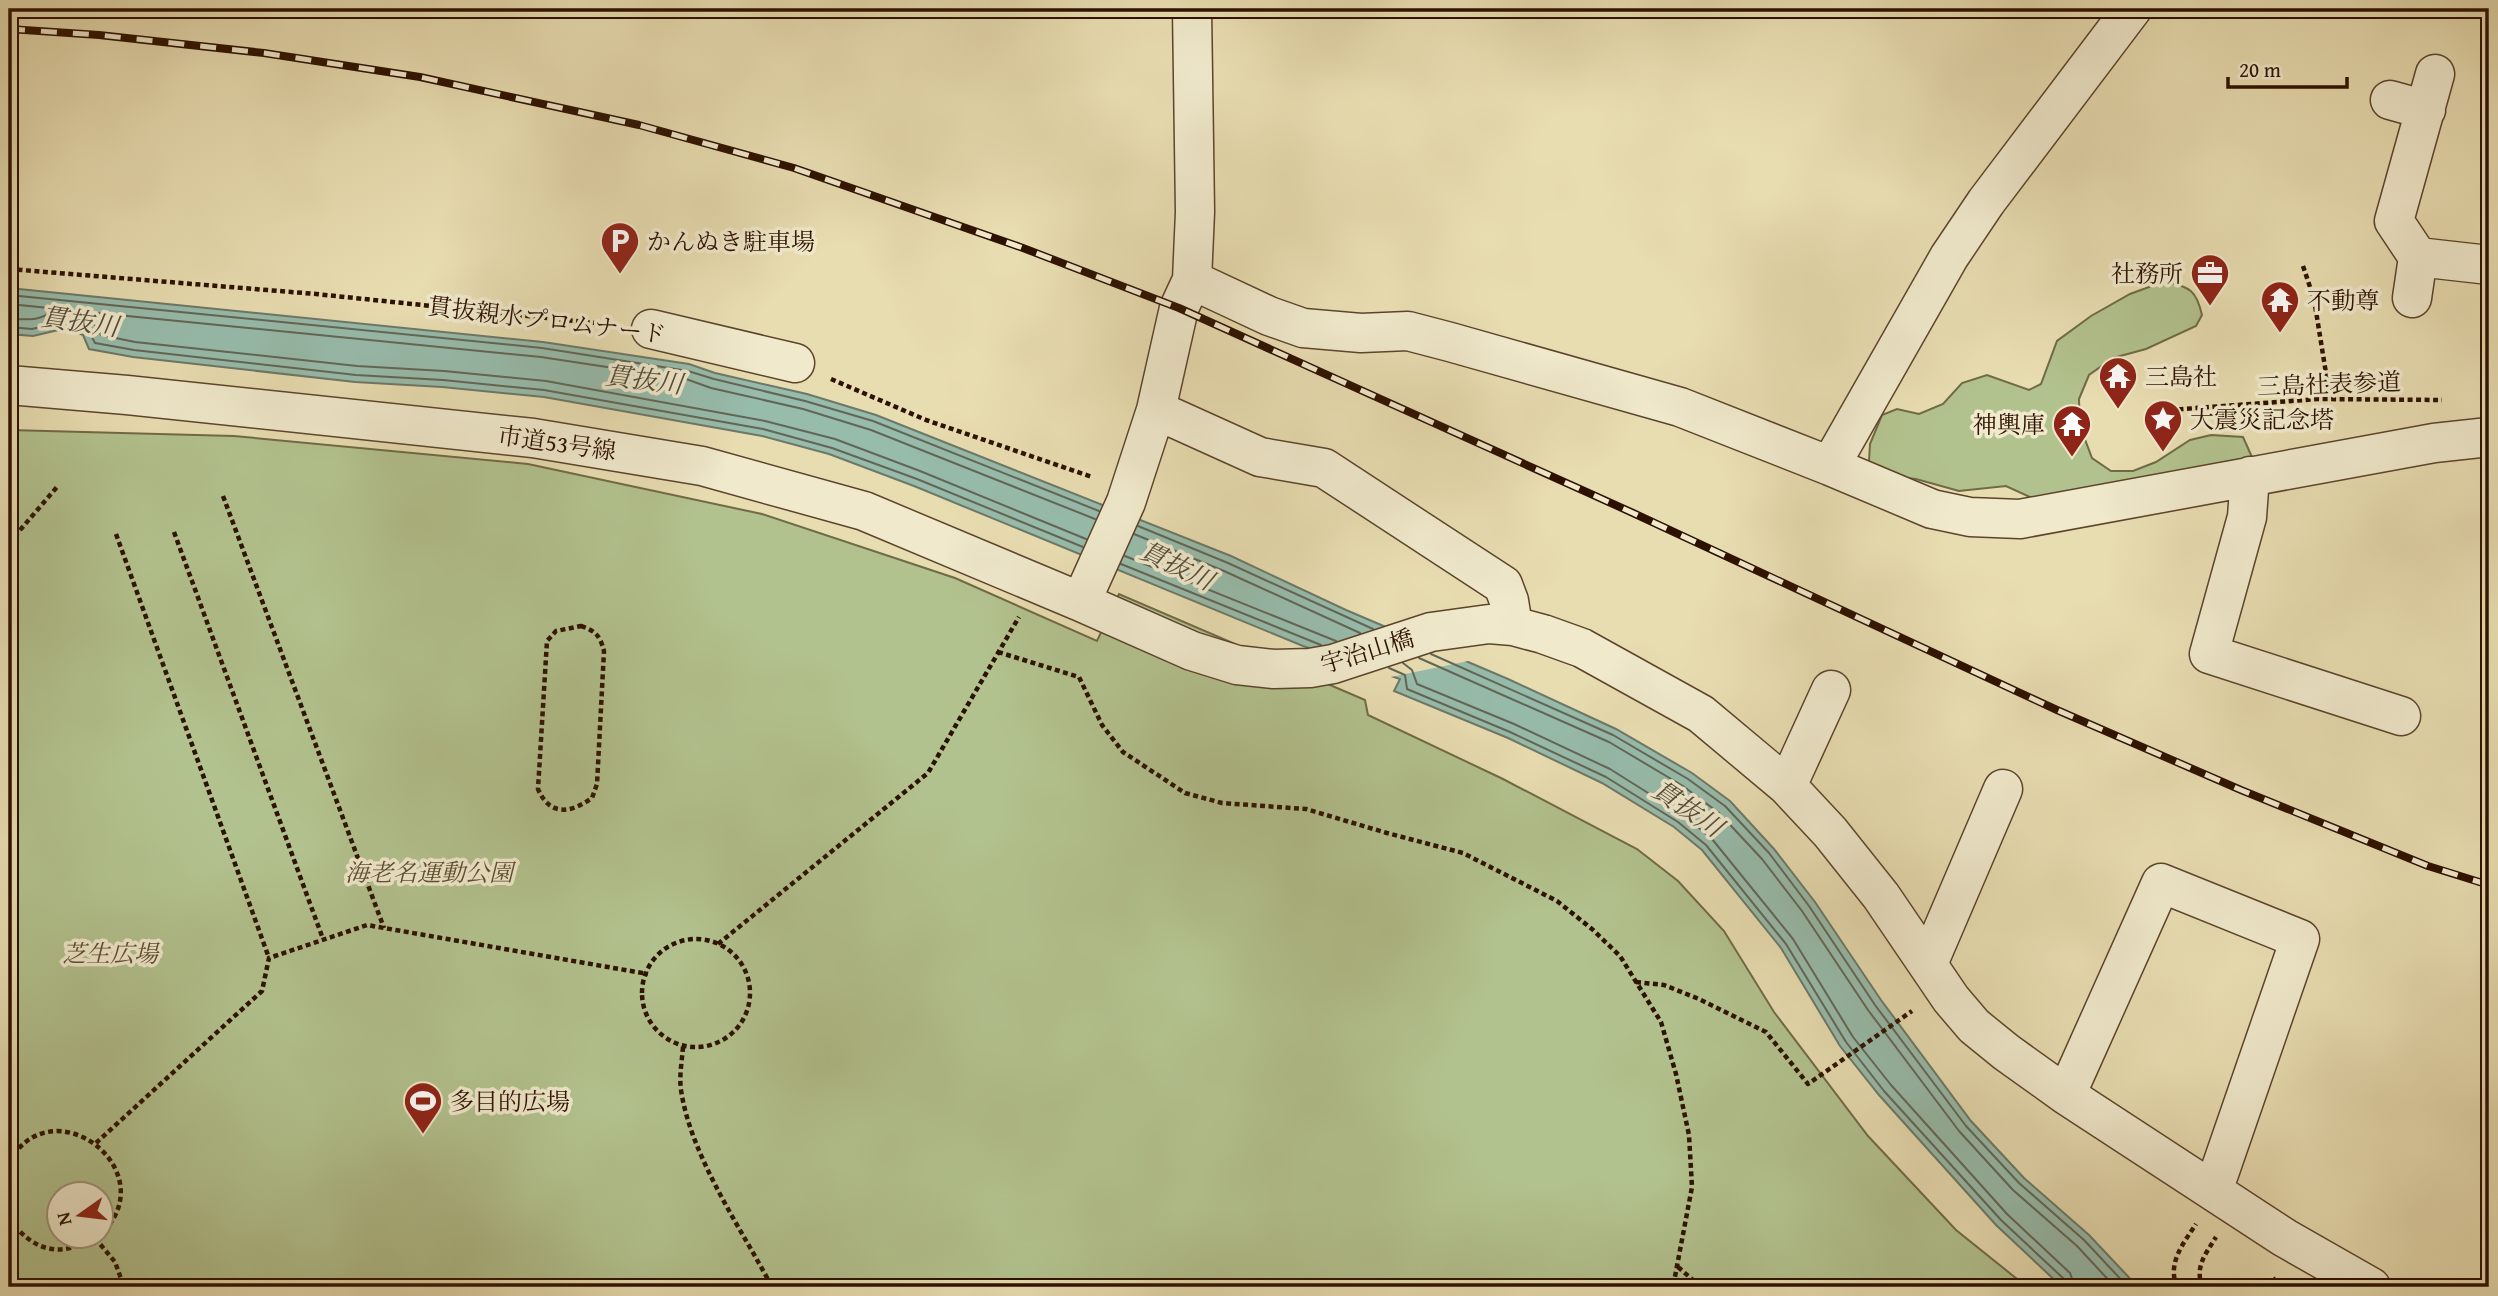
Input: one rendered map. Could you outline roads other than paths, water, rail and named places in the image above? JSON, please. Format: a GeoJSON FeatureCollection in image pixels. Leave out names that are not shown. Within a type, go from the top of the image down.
{"type":"FeatureCollection","features":[{"type":"Feature","properties":{"kind":"street"},"geometry":{"type":"LineString","coordinates":[[1088,588],[1127,496],[1156,410],[1179,308],[1192,280],[1195,212],[1192,9]]}},
{"type":"Feature","properties":{"kind":"street"},"geometry":{"type":"LineString","coordinates":[[1830,466],[1949,257],[1986,202],[2132,9]]}},
{"type":"Feature","properties":{"kind":"street"},"geometry":{"type":"LineString","coordinates":[[2412,298],[2418,257],[2395,221],[2417,95]]}},
{"type":"Feature","properties":{"kind":"street"},"geometry":{"type":"LineString","coordinates":[[2418,257],[2489,265]]}},
{"type":"Feature","properties":{"kind":"street"},"geometry":{"type":"LineString","coordinates":[[1192,280],[1269,316],[1303,328],[1361,333],[1408,331],[1681,407],[1931,509],[1970,517],[2020,519],[2434,443],[2489,437]]}},
{"type":"Feature","properties":{"kind":"street","name":"貫抜親水プロムナード"},"geometry":{"type":"LineString","coordinates":[[651,329],[795,363]]}},
{"type":"Feature","properties":{"kind":"street","name":"市道53号線"},"geometry":{"type":"LineString","coordinates":[[9,386],[127,395],[533,438],[702,466],[864,511],[1088,588],[1192,651],[1237,665],[1275,669]]}},
{"type":"Feature","properties":{"kind":"street"},"geometry":{"type":"LineString","coordinates":[[1156,410],[1260,457],[1324,468],[1503,585],[1513,626]]}},
{"type":"Feature","properties":{"kind":"street"},"geometry":{"type":"LineString","coordinates":[[2250,476],[2247,517],[2204,669],[2401,716]]}},
{"type":"Feature","properties":{"kind":"street","name":"宇治山橋"},"geometry":{"type":"LineString","coordinates":[[1275,669],[1333,664],[1431,632],[1489,624],[1513,626],[1582,648],[1700,714],[1787,786],[1830,832],[1881,895],[1951,999],[1974,1026],[2208,1203],[2286,1238],[2371,1287]]}},
{"type":"Feature","properties":{"kind":"street"},"geometry":{"type":"LineString","coordinates":[[1787,786],[1831,690]]}},
{"type":"Feature","properties":{"kind":"street"},"geometry":{"type":"LineString","coordinates":[[1928,964],[2003,789]]}},
{"type":"Feature","properties":{"kind":"street"},"geometry":{"type":"LineString","coordinates":[[2066,1095],[2161,883],[2300,939],[2208,1203]]}},
{"type":"Feature","properties":{"kind":"water","name":"貫抜川"},"geometry":{"type":"Polygon","coordinates":[[[9,288],[543,342],[689,364],[715,373],[807,394],[876,415],[1231,556],[1346,610],[1508,679],[1616,729],[1692,773],[1730,801],[1774,849],[1815,902],[1881,1000],[1971,1121],[2024,1178],[2089,1235],[2138,1287],[2062,1287],[1996,1225],[1879,1095],[1840,1046],[1781,948],[1702,850],[1674,827],[1602,783],[1508,738],[1394,691],[1400,679],[1303,646],[914,486],[829,454],[762,436],[544,397],[355,382],[133,357],[89,349],[83,335],[67,328],[33,336],[9,334],[9,288]]]}},
{"type":"Feature","properties":{"kind":"railway"},"geometry":{"type":"LineString","coordinates":[[9,29],[99,35],[264,53],[420,77],[639,125],[794,168],[1023,248],[1179,308],[1633,513],[2057,710],[2241,790],[2428,866],[2489,885]]}},
{"type":"Feature","properties":{"kind":"place","name":"かんぬき駐車場"},"geometry":{"type":"Point","coordinates":[620,275]}},
{"type":"Feature","properties":{"kind":"place","name":"社務所"},"geometry":{"type":"Point","coordinates":[2210,307]}},
{"type":"Feature","properties":{"kind":"place","name":"不動尊"},"geometry":{"type":"Point","coordinates":[2280,334]}},
{"type":"Feature","properties":{"kind":"place","name":"三島社"},"geometry":{"type":"Point","coordinates":[2118,410]}},
{"type":"Feature","properties":{"kind":"place","name":"大震災記念塔"},"geometry":{"type":"Point","coordinates":[2163,453]}},
{"type":"Feature","properties":{"kind":"place","name":"神輿庫"},"geometry":{"type":"Point","coordinates":[2072,458]}},
{"type":"Feature","properties":{"kind":"place","name":"多目的広場"},"geometry":{"type":"Point","coordinates":[423,1135]}},
{"type":"Feature","properties":{"kind":"park label","name":"海老名運動公園"},"geometry":{"type":"Point","coordinates":[429,872]}},
{"type":"Feature","properties":{"kind":"park label","name":"芝生広場"},"geometry":{"type":"Point","coordinates":[110,953]}}]}
